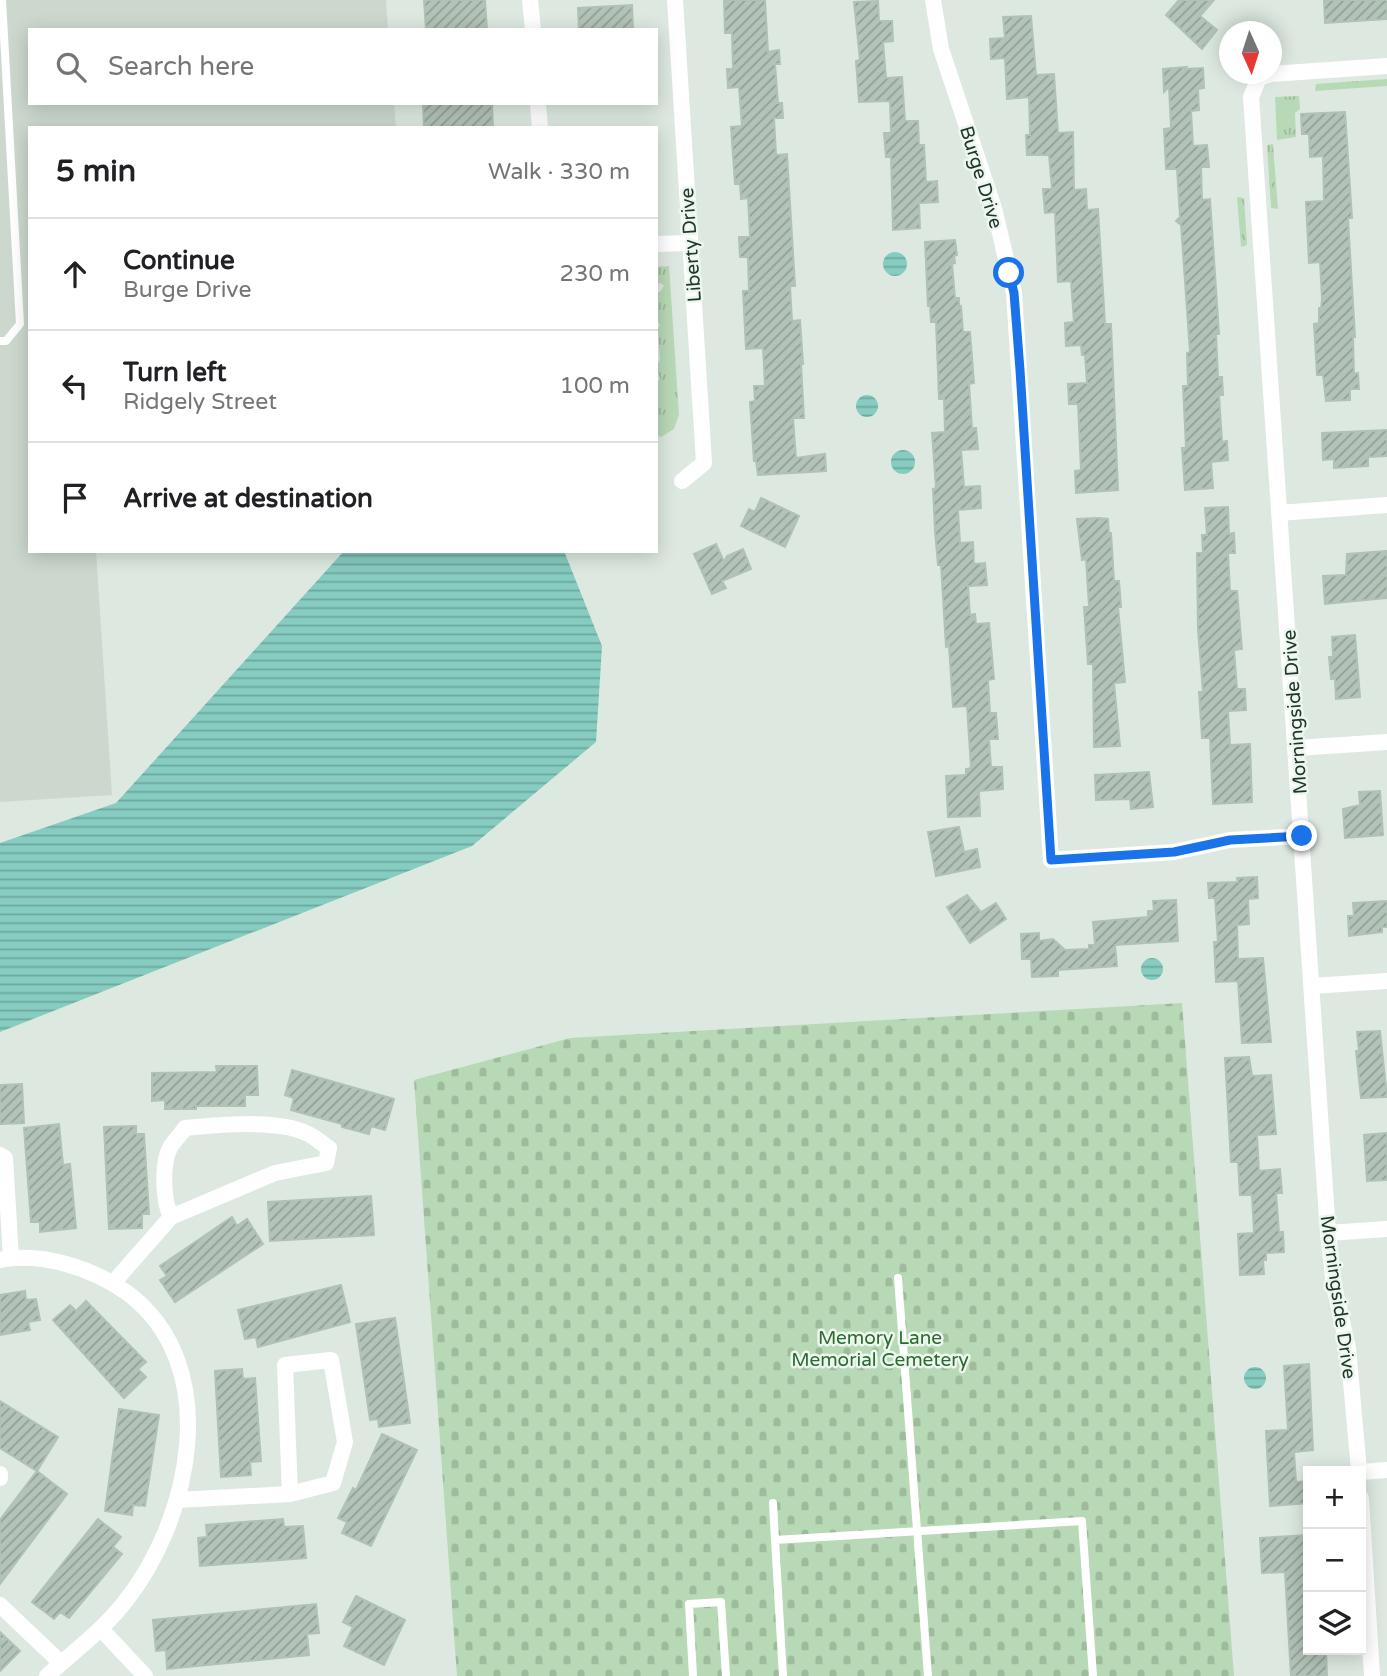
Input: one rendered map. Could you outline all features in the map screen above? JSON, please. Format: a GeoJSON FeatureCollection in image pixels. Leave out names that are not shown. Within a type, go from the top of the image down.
{"type":"FeatureCollection","features":[{"type":"Feature","properties":{"kind":"street"},"geometry":{"type":"LineString","coordinates":[[530,0],[533,28]]}},
{"type":"Feature","properties":{"kind":"street","name":"Liberty Drive"},"geometry":{"type":"LineString","coordinates":[[675,0],[704,463],[682,481]]}},
{"type":"Feature","properties":{"kind":"street","name":"Burge Drive"},"geometry":{"type":"LineString","coordinates":[[933,0],[942,49],[994,208],[1014,293],[1051,860],[1174,852],[1230,840],[1302,836]]}},
{"type":"Feature","properties":{"kind":"street","name":"Morningside Drive"},"geometry":{"type":"LineString","coordinates":[[1360,1466],[1348,1348],[1334,1286],[1328,1233],[1251,97],[1259,78],[1274,74],[1387,66]]}},
{"type":"Feature","properties":{"kind":"street"},"geometry":{"type":"LineString","coordinates":[[538,105],[540,126]]}},
{"type":"Feature","properties":{"kind":"street"},"geometry":{"type":"LineString","coordinates":[[658,244],[689,243]]}},
{"type":"Feature","properties":{"kind":"street"},"geometry":{"type":"LineString","coordinates":[[1279,513],[1387,505]]}},
{"type":"Feature","properties":{"kind":"street"},"geometry":{"type":"LineString","coordinates":[[1297,748],[1387,742]]}},
{"type":"Feature","properties":{"kind":"street"},"geometry":{"type":"LineString","coordinates":[[1312,986],[1387,981]]}},
{"type":"Feature","properties":{"kind":"street"},"geometry":{"type":"LineString","coordinates":[[113,1283],[171,1217],[275,1173],[326,1163],[329,1148],[305,1132],[271,1126],[227,1124],[185,1128],[169,1148],[164,1179],[165,1206],[171,1217]]}},
{"type":"Feature","properties":{"kind":"street"},"geometry":{"type":"LineString","coordinates":[[0,1155],[5,1157],[5,1259],[52,1261],[75,1267],[113,1283],[142,1304],[174,1350],[183,1376],[188,1413],[186,1456],[177,1500],[162,1542],[125,1603],[101,1629],[47,1676]]}},
{"type":"Feature","properties":{"kind":"street"},"geometry":{"type":"LineString","coordinates":[[1328,1233],[1387,1229]]}},
{"type":"Feature","properties":{"kind":"street"},"geometry":{"type":"LineString","coordinates":[[177,1500],[290,1494],[333,1483],[345,1442],[331,1360],[285,1365],[290,1494]]}},
{"type":"Feature","properties":{"kind":"street"},"geometry":{"type":"LineString","coordinates":[[1366,1471],[1387,1470]]}},
{"type":"Feature","properties":{"kind":"street"},"geometry":{"type":"LineString","coordinates":[[1363,1529],[1372,1676]]}},
{"type":"Feature","properties":{"kind":"street"},"geometry":{"type":"LineString","coordinates":[[0,1605],[61,1663]]}},
{"type":"Feature","properties":{"kind":"street"},"geometry":{"type":"LineString","coordinates":[[101,1629],[145,1676]]}},
{"type":"Feature","properties":{"kind":"lane"},"geometry":{"type":"LineString","coordinates":[[0,341],[6,341],[20,324],[2,0]]}},
{"type":"Feature","properties":{"kind":"lane"},"geometry":{"type":"LineString","coordinates":[[898,1278],[928,1676]]}},
{"type":"Feature","properties":{"kind":"lane"},"geometry":{"type":"LineString","coordinates":[[773,1503],[783,1676]]}},
{"type":"Feature","properties":{"kind":"lane"},"geometry":{"type":"LineString","coordinates":[[775,1540],[1082,1521],[1093,1676]]}},
{"type":"Feature","properties":{"kind":"lane"},"geometry":{"type":"LineString","coordinates":[[693,1676],[689,1604],[721,1602],[726,1676]]}},
{"type":"Feature","properties":{"kind":"shaded area"},"geometry":{"type":"Polygon","coordinates":[[[0,0],[386,0],[388,28],[28,28],[28,105],[394,105],[396,126],[28,126],[28,553],[96,553],[112,795],[0,802],[0,0]]]}},
{"type":"Feature","properties":{"kind":"green space"},"geometry":{"type":"Polygon","coordinates":[[[1387,79],[1387,86],[1315,91],[1316,84],[1387,79]]]}},
{"type":"Feature","properties":{"kind":"green space"},"geometry":{"type":"Polygon","coordinates":[[[1299,96],[1300,109],[1295,113],[1296,137],[1277,140],[1275,97],[1299,96]]]}},
{"type":"Feature","properties":{"kind":"green space"},"geometry":{"type":"Polygon","coordinates":[[[1273,144],[1278,209],[1271,208],[1267,145],[1273,144]]]}},
{"type":"Feature","properties":{"kind":"green space"},"geometry":{"type":"Polygon","coordinates":[[[1237,197],[1244,198],[1247,245],[1241,247],[1237,197]]]}},
{"type":"Feature","properties":{"kind":"green space"},"geometry":{"type":"Polygon","coordinates":[[[669,266],[679,415],[674,429],[661,437],[658,436],[658,292],[664,286],[658,284],[658,267],[669,266]]]}},
{"type":"Feature","properties":{"kind":"green space","name":"Memory Lane Memorial Cemetery"},"geometry":{"type":"Polygon","coordinates":[[[1182,1003],[1234,1676],[457,1676],[414,1080],[570,1038],[1182,1003]]]}},
{"type":"Feature","properties":{"kind":"water"},"geometry":{"type":"Polygon","coordinates":[[[895,252],[906,259],[907,264],[900,275],[895,276],[884,269],[883,264],[890,253],[895,252]]]}},
{"type":"Feature","properties":{"kind":"water"},"geometry":{"type":"Polygon","coordinates":[[[867,395],[875,398],[878,406],[875,414],[867,417],[859,414],[856,406],[859,398],[867,395]]]}},
{"type":"Feature","properties":{"kind":"water"},"geometry":{"type":"Polygon","coordinates":[[[903,450],[914,457],[915,462],[908,473],[903,474],[892,467],[891,462],[898,451],[903,450]]]}},
{"type":"Feature","properties":{"kind":"water"},"geometry":{"type":"Polygon","coordinates":[[[342,553],[565,553],[602,646],[596,742],[472,846],[0,1032],[0,843],[116,803],[342,553]]]}},
{"type":"Feature","properties":{"kind":"water"},"geometry":{"type":"Polygon","coordinates":[[[1152,958],[1160,961],[1163,969],[1160,977],[1152,980],[1144,977],[1141,969],[1144,961],[1152,958]]]}},
{"type":"Feature","properties":{"kind":"water"},"geometry":{"type":"Polygon","coordinates":[[[1255,1367],[1263,1370],[1266,1378],[1263,1386],[1255,1389],[1247,1386],[1244,1378],[1247,1370],[1255,1367]]]}},
{"type":"Feature","properties":{"kind":"building"},"geometry":{"type":"Polygon","coordinates":[[[424,0],[485,0],[487,28],[426,28],[424,0]]]}},
{"type":"Feature","properties":{"kind":"building"},"geometry":{"type":"Polygon","coordinates":[[[724,0],[765,0],[768,52],[779,50],[780,64],[775,64],[778,103],[782,103],[783,118],[774,118],[776,155],[787,154],[795,286],[790,286],[792,321],[800,320],[803,364],[804,418],[793,418],[796,458],[825,454],[826,471],[758,475],[754,461],[750,402],[755,401],[754,386],[765,386],[763,348],[746,349],[743,291],[749,291],[748,257],[740,257],[739,237],[750,237],[748,198],[741,199],[740,184],[735,184],[731,127],[742,126],[739,87],[728,88],[727,69],[733,69],[732,33],[725,33],[724,0]]]}},
{"type":"Feature","properties":{"kind":"building"},"geometry":{"type":"Polygon","coordinates":[[[1179,0],[1214,0],[1200,16],[1217,30],[1202,49],[1166,15],[1179,0]]]}},
{"type":"Feature","properties":{"kind":"building"},"geometry":{"type":"Polygon","coordinates":[[[1324,0],[1387,0],[1387,19],[1325,23],[1324,0]]]}},
{"type":"Feature","properties":{"kind":"building"},"geometry":{"type":"Polygon","coordinates":[[[878,1],[879,21],[892,21],[893,41],[883,42],[886,78],[902,77],[905,121],[918,121],[919,145],[924,145],[926,182],[937,181],[938,202],[919,203],[920,228],[893,230],[891,157],[886,157],[884,133],[891,133],[890,101],[859,102],[856,61],[860,60],[854,2],[878,1]]]}},
{"type":"Feature","properties":{"kind":"building"},"geometry":{"type":"Polygon","coordinates":[[[632,5],[633,28],[579,28],[578,8],[632,5]]]}},
{"type":"Feature","properties":{"kind":"building"},"geometry":{"type":"Polygon","coordinates":[[[1031,16],[1036,75],[1054,74],[1058,133],[1073,132],[1074,190],[1086,189],[1087,210],[1098,209],[1105,324],[1111,324],[1118,490],[1076,493],[1075,471],[1081,470],[1078,404],[1069,404],[1068,384],[1087,383],[1085,355],[1082,355],[1081,345],[1066,346],[1065,323],[1074,322],[1071,281],[1058,282],[1055,212],[1045,213],[1043,189],[1052,189],[1049,155],[1027,155],[1026,135],[1030,135],[1029,97],[1007,99],[1005,58],[991,59],[990,39],[1005,38],[1003,17],[1031,16]]]}},
{"type":"Feature","properties":{"kind":"building"},"geometry":{"type":"Polygon","coordinates":[[[1186,67],[1184,69],[1203,68],[1204,88],[1198,89],[1199,110],[1191,111],[1193,146],[1207,145],[1209,167],[1201,167],[1202,200],[1210,199],[1219,334],[1216,334],[1218,377],[1222,377],[1223,395],[1219,395],[1222,442],[1227,441],[1228,460],[1211,462],[1213,488],[1185,490],[1182,448],[1186,448],[1183,386],[1188,386],[1187,353],[1190,352],[1181,225],[1176,221],[1180,217],[1177,169],[1166,169],[1164,129],[1171,128],[1169,87],[1164,92],[1163,69],[1186,67]]]}},
{"type":"Feature","properties":{"kind":"building"},"geometry":{"type":"Polygon","coordinates":[[[423,105],[492,105],[493,126],[424,126],[423,105]]]}},
{"type":"Feature","properties":{"kind":"building"},"geometry":{"type":"Polygon","coordinates":[[[1345,112],[1352,218],[1348,218],[1355,337],[1354,374],[1358,373],[1359,389],[1350,389],[1350,400],[1326,401],[1323,375],[1317,375],[1314,324],[1319,323],[1322,299],[1320,262],[1309,263],[1306,202],[1324,201],[1323,156],[1310,157],[1309,134],[1302,134],[1301,114],[1345,112]]]}},
{"type":"Feature","properties":{"kind":"building"},"geometry":{"type":"Polygon","coordinates":[[[955,240],[957,255],[954,256],[955,263],[952,264],[955,298],[959,298],[959,307],[961,306],[963,332],[970,332],[974,383],[969,384],[972,428],[976,428],[978,449],[961,450],[964,487],[980,486],[981,508],[958,510],[960,543],[973,542],[974,564],[985,563],[987,585],[968,586],[970,615],[975,614],[976,624],[989,623],[994,679],[988,680],[990,713],[996,713],[998,739],[989,739],[991,767],[1002,767],[1003,789],[979,791],[980,816],[948,817],[946,776],[966,775],[966,769],[971,768],[967,706],[953,707],[941,565],[938,565],[935,531],[933,489],[936,488],[932,433],[945,432],[944,399],[939,399],[936,322],[931,322],[928,306],[925,242],[955,240]]]}},
{"type":"Feature","properties":{"kind":"building"},"geometry":{"type":"Polygon","coordinates":[[[1387,430],[1387,456],[1368,457],[1368,466],[1334,468],[1334,459],[1323,460],[1322,433],[1387,430]]]}},
{"type":"Feature","properties":{"kind":"building"},"geometry":{"type":"Polygon","coordinates":[[[761,498],[799,516],[785,547],[741,526],[749,509],[755,512],[761,498]]]}},
{"type":"Feature","properties":{"kind":"building"},"geometry":{"type":"Polygon","coordinates":[[[1228,507],[1229,534],[1234,533],[1235,553],[1228,553],[1230,591],[1237,591],[1242,649],[1234,650],[1237,689],[1245,689],[1246,710],[1228,711],[1230,745],[1250,744],[1252,802],[1213,804],[1210,738],[1202,738],[1199,692],[1203,692],[1198,630],[1197,553],[1203,553],[1202,535],[1207,535],[1205,508],[1228,507]]]}},
{"type":"Feature","properties":{"kind":"building"},"geometry":{"type":"Polygon","coordinates":[[[1077,519],[1108,519],[1114,581],[1119,581],[1121,607],[1118,607],[1125,682],[1114,683],[1120,746],[1094,747],[1093,664],[1088,664],[1084,607],[1089,607],[1086,559],[1082,560],[1077,519]]]}},
{"type":"Feature","properties":{"kind":"building"},"geometry":{"type":"Polygon","coordinates":[[[716,544],[724,562],[727,556],[743,549],[751,569],[722,581],[726,588],[712,594],[694,554],[716,544]]]}},
{"type":"Feature","properties":{"kind":"building"},"geometry":{"type":"Polygon","coordinates":[[[1387,551],[1387,598],[1325,604],[1323,576],[1346,575],[1347,554],[1387,551]]]}},
{"type":"Feature","properties":{"kind":"building"},"geometry":{"type":"Polygon","coordinates":[[[1355,635],[1360,697],[1336,699],[1335,679],[1331,679],[1329,657],[1333,657],[1332,637],[1355,635]]]}},
{"type":"Feature","properties":{"kind":"building"},"geometry":{"type":"Polygon","coordinates":[[[1149,772],[1153,807],[1131,809],[1130,799],[1096,800],[1095,775],[1149,772]]]}},
{"type":"Feature","properties":{"kind":"building"},"geometry":{"type":"Polygon","coordinates":[[[1380,791],[1383,835],[1345,838],[1343,809],[1360,805],[1359,792],[1380,791]]]}},
{"type":"Feature","properties":{"kind":"building"},"geometry":{"type":"Polygon","coordinates":[[[959,827],[964,852],[977,849],[980,867],[936,876],[928,832],[959,827]]]}},
{"type":"Feature","properties":{"kind":"building"},"geometry":{"type":"Polygon","coordinates":[[[1257,877],[1258,898],[1248,899],[1249,924],[1237,925],[1238,959],[1263,958],[1271,1042],[1242,1043],[1238,981],[1216,982],[1214,942],[1218,942],[1215,898],[1209,898],[1208,883],[1238,882],[1237,878],[1257,877]]]}},
{"type":"Feature","properties":{"kind":"building"},"geometry":{"type":"Polygon","coordinates":[[[967,895],[981,912],[996,903],[1006,919],[970,943],[947,907],[967,895]]]}},
{"type":"Feature","properties":{"kind":"building"},"geometry":{"type":"Polygon","coordinates":[[[1176,900],[1178,941],[1115,945],[1117,966],[1058,970],[1058,976],[1032,977],[1031,959],[1022,959],[1021,934],[1039,933],[1039,941],[1053,939],[1065,950],[1089,949],[1089,945],[1095,945],[1093,922],[1148,917],[1148,911],[1154,911],[1153,901],[1176,900]]]}},
{"type":"Feature","properties":{"kind":"building"},"geometry":{"type":"Polygon","coordinates":[[[1387,901],[1387,927],[1382,927],[1382,932],[1349,936],[1348,916],[1354,916],[1353,903],[1387,901]]]}},
{"type":"Feature","properties":{"kind":"building"},"geometry":{"type":"Polygon","coordinates":[[[1380,1031],[1387,1097],[1361,1098],[1356,1051],[1359,1051],[1357,1032],[1380,1031]]]}},
{"type":"Feature","properties":{"kind":"building"},"geometry":{"type":"Polygon","coordinates":[[[1249,1057],[1252,1076],[1271,1075],[1276,1134],[1257,1135],[1259,1171],[1280,1169],[1282,1193],[1276,1193],[1279,1232],[1283,1232],[1284,1252],[1266,1253],[1266,1260],[1263,1260],[1264,1274],[1240,1275],[1238,1234],[1254,1233],[1252,1195],[1240,1195],[1238,1162],[1231,1162],[1225,1058],[1249,1057]]]}},
{"type":"Feature","properties":{"kind":"building"},"geometry":{"type":"Polygon","coordinates":[[[216,1066],[257,1066],[258,1095],[245,1095],[245,1106],[196,1106],[196,1109],[165,1109],[165,1100],[152,1101],[152,1073],[217,1072],[216,1066]]]}},
{"type":"Feature","properties":{"kind":"building"},"geometry":{"type":"Polygon","coordinates":[[[292,1070],[394,1099],[385,1130],[371,1126],[369,1134],[291,1110],[294,1098],[285,1095],[292,1070]]]}},
{"type":"Feature","properties":{"kind":"building"},"geometry":{"type":"Polygon","coordinates":[[[22,1084],[24,1123],[0,1124],[0,1085],[22,1084]]]}},
{"type":"Feature","properties":{"kind":"building"},"geometry":{"type":"Polygon","coordinates":[[[59,1124],[63,1165],[70,1164],[76,1228],[40,1232],[40,1222],[31,1222],[24,1128],[59,1124]]]}},
{"type":"Feature","properties":{"kind":"building"},"geometry":{"type":"Polygon","coordinates":[[[136,1126],[136,1134],[144,1134],[149,1214],[142,1214],[142,1228],[109,1229],[104,1127],[136,1126]]]}},
{"type":"Feature","properties":{"kind":"building"},"geometry":{"type":"Polygon","coordinates":[[[1387,1133],[1387,1180],[1367,1181],[1364,1135],[1387,1133]]]}},
{"type":"Feature","properties":{"kind":"building"},"geometry":{"type":"Polygon","coordinates":[[[371,1196],[374,1235],[270,1241],[268,1202],[371,1196]]]}},
{"type":"Feature","properties":{"kind":"building"},"geometry":{"type":"Polygon","coordinates":[[[232,1217],[237,1226],[247,1219],[263,1244],[175,1302],[160,1280],[167,1276],[160,1266],[232,1217]]]}},
{"type":"Feature","properties":{"kind":"building"},"geometry":{"type":"Polygon","coordinates":[[[341,1285],[350,1322],[258,1347],[256,1337],[245,1339],[238,1310],[341,1285]]]}},
{"type":"Feature","properties":{"kind":"building"},"geometry":{"type":"Polygon","coordinates":[[[25,1291],[26,1300],[36,1299],[40,1320],[28,1322],[30,1330],[0,1335],[0,1295],[25,1291]]]}},
{"type":"Feature","properties":{"kind":"building"},"geometry":{"type":"Polygon","coordinates":[[[86,1301],[146,1362],[138,1369],[146,1377],[124,1398],[53,1320],[70,1305],[76,1311],[86,1301]]]}},
{"type":"Feature","properties":{"kind":"building"},"geometry":{"type":"Polygon","coordinates":[[[395,1318],[410,1423],[379,1427],[378,1419],[370,1420],[356,1324],[395,1318]]]}},
{"type":"Feature","properties":{"kind":"building"},"geometry":{"type":"Polygon","coordinates":[[[1309,1364],[1313,1450],[1294,1452],[1296,1482],[1303,1481],[1303,1503],[1270,1506],[1266,1431],[1288,1430],[1284,1366],[1309,1364]]]}},
{"type":"Feature","properties":{"kind":"building"},"geometry":{"type":"Polygon","coordinates":[[[242,1369],[243,1379],[255,1378],[261,1461],[250,1462],[251,1475],[221,1477],[215,1371],[242,1369]]]}},
{"type":"Feature","properties":{"kind":"building"},"geometry":{"type":"Polygon","coordinates":[[[0,1401],[58,1437],[37,1471],[0,1448],[0,1401]]]}},
{"type":"Feature","properties":{"kind":"building"},"geometry":{"type":"Polygon","coordinates":[[[119,1409],[159,1415],[145,1506],[133,1505],[132,1515],[105,1511],[119,1409]]]}},
{"type":"Feature","properties":{"kind":"building"},"geometry":{"type":"Polygon","coordinates":[[[382,1434],[417,1450],[371,1546],[342,1533],[347,1522],[338,1518],[353,1488],[356,1490],[382,1434]]]}},
{"type":"Feature","properties":{"kind":"building"},"geometry":{"type":"Polygon","coordinates":[[[37,1471],[67,1494],[0,1584],[0,1520],[37,1471]]]}},
{"type":"Feature","properties":{"kind":"building"},"geometry":{"type":"Polygon","coordinates":[[[98,1519],[121,1537],[113,1547],[122,1554],[69,1618],[60,1612],[54,1619],[32,1602],[98,1519]]]}},
{"type":"Feature","properties":{"kind":"building"},"geometry":{"type":"Polygon","coordinates":[[[283,1519],[284,1527],[303,1526],[306,1558],[200,1566],[198,1538],[207,1537],[206,1525],[283,1519]]]}},
{"type":"Feature","properties":{"kind":"building"},"geometry":{"type":"Polygon","coordinates":[[[1303,1535],[1303,1655],[1326,1655],[1327,1676],[1291,1676],[1285,1572],[1262,1573],[1260,1538],[1303,1535]]]}},
{"type":"Feature","properties":{"kind":"building"},"geometry":{"type":"Polygon","coordinates":[[[356,1596],[405,1620],[384,1665],[344,1646],[353,1627],[343,1622],[356,1596]]]}},
{"type":"Feature","properties":{"kind":"building"},"geometry":{"type":"Polygon","coordinates":[[[316,1604],[319,1633],[307,1634],[309,1655],[167,1669],[166,1650],[156,1651],[153,1620],[316,1604]]]}},
{"type":"Feature","properties":{"kind":"building"},"geometry":{"type":"Polygon","coordinates":[[[0,1632],[20,1651],[0,1671],[0,1632]]]}},
{"type":"Feature","properties":{"kind":"route"},"geometry":{"type":"LineString","coordinates":[[1009,273],[1014,293],[1020,370],[1051,860],[1174,852],[1230,840],[1302,836]]}}]}
